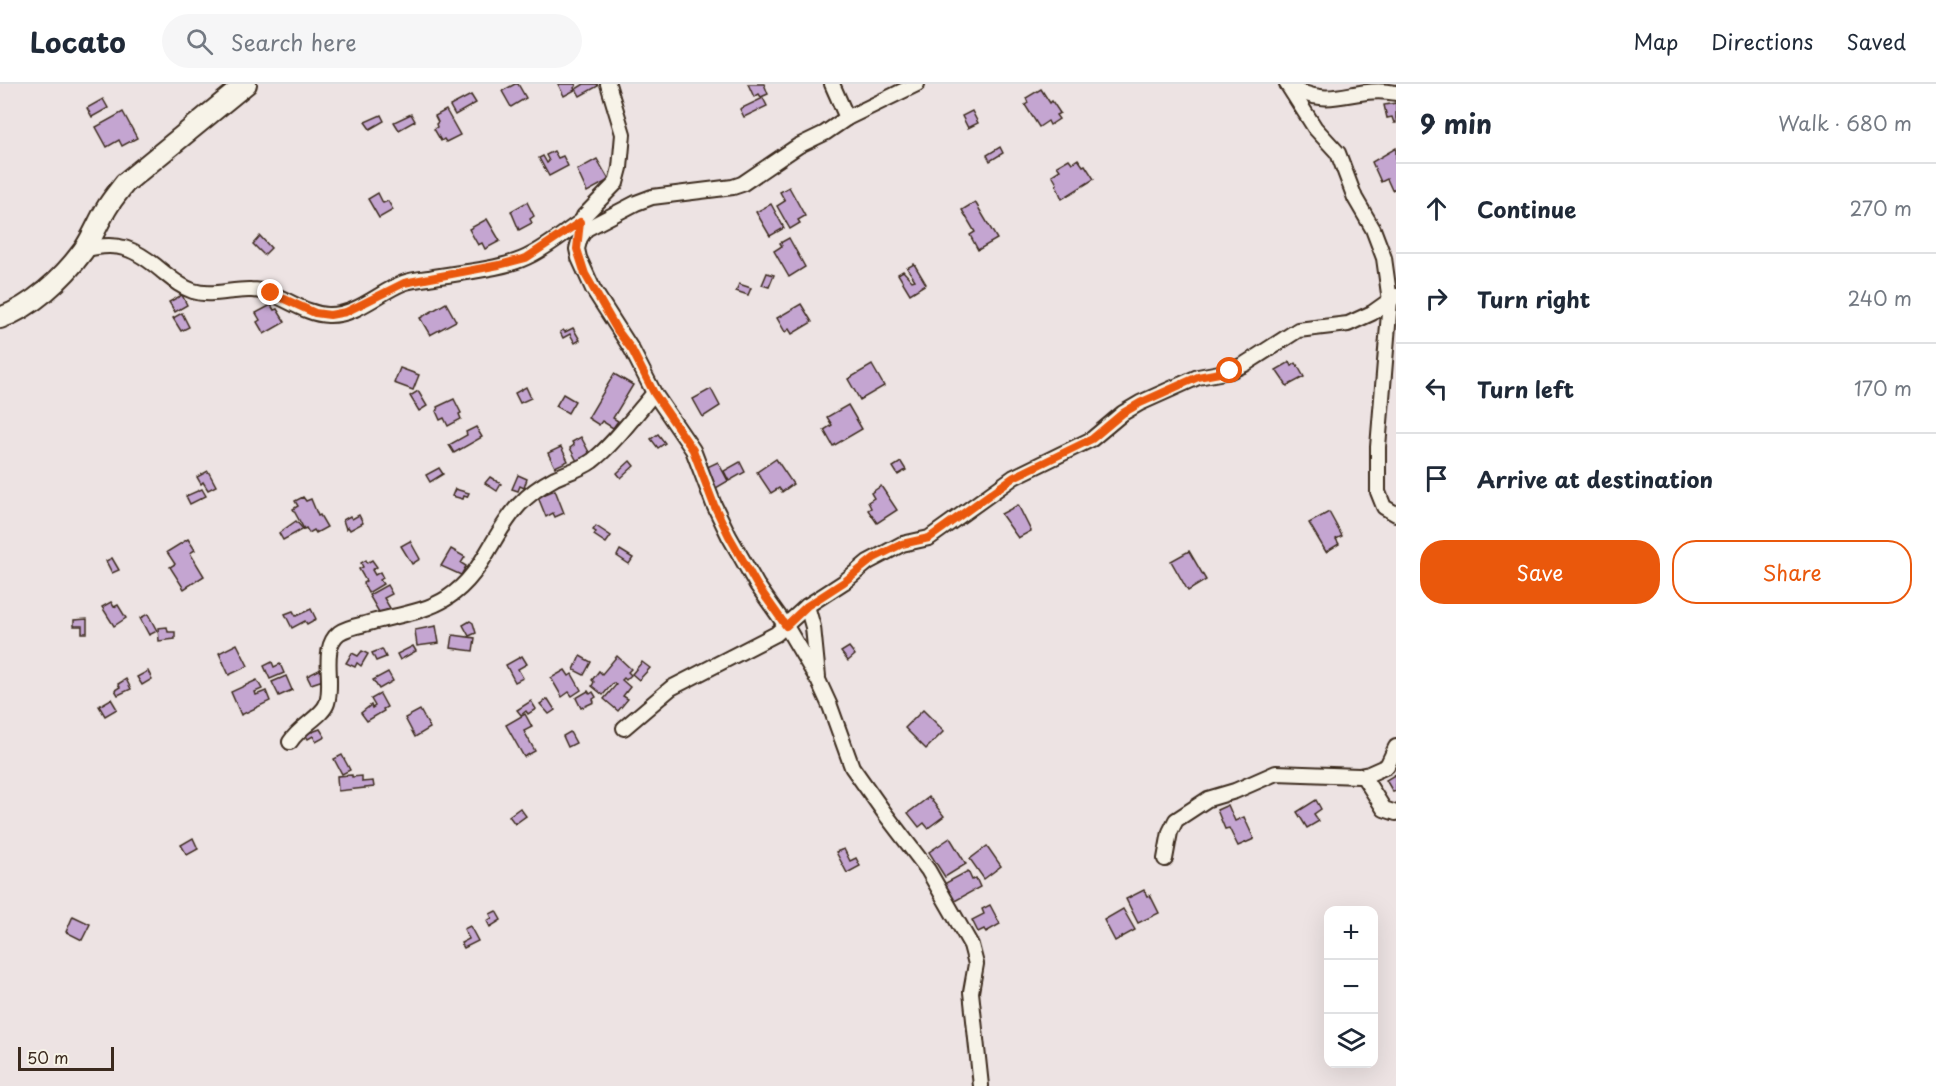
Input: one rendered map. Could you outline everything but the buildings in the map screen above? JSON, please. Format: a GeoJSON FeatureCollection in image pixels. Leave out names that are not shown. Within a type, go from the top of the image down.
{"type":"FeatureCollection","features":[{"type":"Feature","properties":{"kind":"street"},"geometry":{"type":"LineString","coordinates":[[0,318],[20,309],[42,293],[84,250],[109,204],[125,183],[246,84]]}},
{"type":"Feature","properties":{"kind":"street"},"geometry":{"type":"LineString","coordinates":[[580,238],[578,228],[580,222],[592,206],[616,183],[620,168],[623,134],[608,84]]}},
{"type":"Feature","properties":{"kind":"street"},"geometry":{"type":"LineString","coordinates":[[832,84],[847,118]]}},
{"type":"Feature","properties":{"kind":"street"},"geometry":{"type":"LineString","coordinates":[[917,84],[847,118],[825,133],[798,146],[742,184],[652,197],[599,221],[586,229],[577,249],[585,274],[617,330],[632,350],[654,393],[693,450],[714,505],[729,536],[757,585],[786,626],[819,682],[852,767],[928,870],[971,945],[976,963],[970,992],[981,1086]]}},
{"type":"Feature","properties":{"kind":"street"},"geometry":{"type":"LineString","coordinates":[[1287,84],[1307,95],[1328,99],[1371,91],[1396,93]]}},
{"type":"Feature","properties":{"kind":"street"},"geometry":{"type":"LineString","coordinates":[[1287,84],[1315,128],[1338,153],[1355,198],[1384,258],[1393,299],[1378,447],[1378,492],[1384,507],[1396,514]]}},
{"type":"Feature","properties":{"kind":"street"},"geometry":{"type":"LineString","coordinates":[[84,250],[108,245],[120,246],[142,257],[174,281],[194,292],[252,290],[271,293],[315,313],[330,315],[346,312],[366,304],[404,283],[526,258],[580,222]]}},
{"type":"Feature","properties":{"kind":"street"},"geometry":{"type":"LineString","coordinates":[[624,728],[671,688],[765,641],[786,626],[807,606],[844,582],[874,558],[902,544],[929,538],[1014,477],[1092,439],[1123,413],[1140,403],[1198,377],[1235,369],[1298,330],[1348,324],[1372,313],[1393,299]]}},
{"type":"Feature","properties":{"kind":"street"},"geometry":{"type":"LineString","coordinates":[[290,742],[300,729],[322,712],[327,704],[330,676],[329,648],[340,632],[436,604],[448,598],[473,576],[484,561],[502,527],[518,506],[555,478],[579,469],[593,460],[654,393]]}},
{"type":"Feature","properties":{"kind":"street"},"geometry":{"type":"LineString","coordinates":[[807,606],[813,627],[819,682]]}},
{"type":"Feature","properties":{"kind":"street"},"geometry":{"type":"LineString","coordinates":[[1165,859],[1170,832],[1176,820],[1208,799],[1235,791],[1276,773],[1364,776],[1387,766],[1396,747]]}},
{"type":"Feature","properties":{"kind":"street"},"geometry":{"type":"LineString","coordinates":[[1364,776],[1384,809],[1396,813]]}},
{"type":"Feature","properties":{"kind":"route"},"geometry":{"type":"LineString","coordinates":[[271,293],[315,313],[330,315],[346,312],[404,283],[526,258],[580,222],[577,249],[585,274],[617,330],[632,350],[654,393],[693,450],[714,505],[729,536],[757,585],[786,626],[807,606],[844,582],[874,558],[902,544],[929,538],[1014,477],[1092,439],[1123,413],[1140,403],[1198,377],[1230,371]]}}]}
